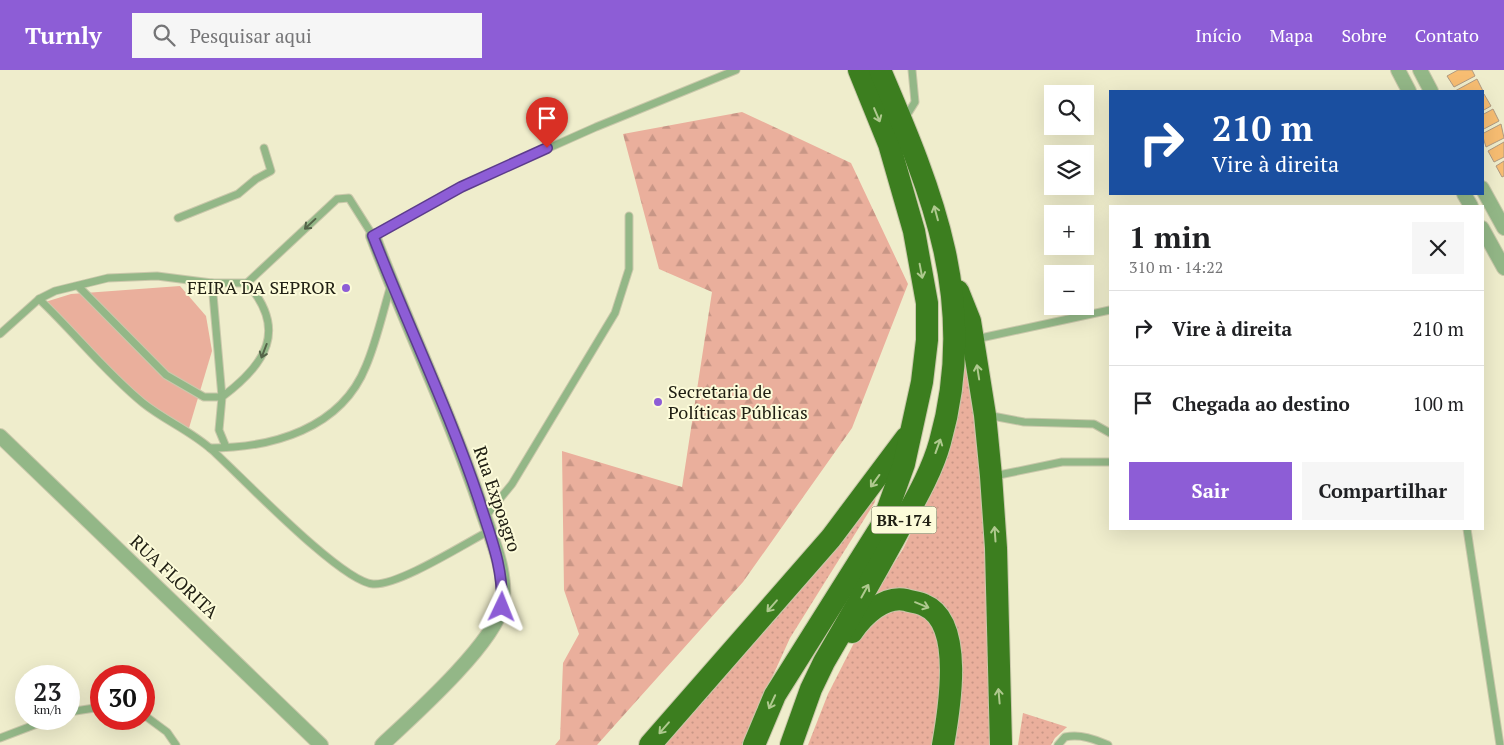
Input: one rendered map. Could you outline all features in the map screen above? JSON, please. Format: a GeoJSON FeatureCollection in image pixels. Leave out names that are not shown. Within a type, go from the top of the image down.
{"type":"FeatureCollection","features":[{"type":"Feature","properties":{"kind":"highway","name":"BR-174"},"geometry":{"type":"LineString","coordinates":[[754,745],[780,686],[882,525],[895,493],[914,427],[927,340],[927,303],[914,231],[889,144],[859,70]]}},
{"type":"Feature","properties":{"kind":"highway","name":"BR-174"},"geometry":{"type":"LineString","coordinates":[[791,745],[811,689],[918,494],[940,442],[952,383],[954,340],[951,277],[933,203],[880,70]]}},
{"type":"Feature","properties":{"kind":"highway"},"geometry":{"type":"LineString","coordinates":[[951,277],[964,304],[973,340],[985,415],[996,548],[1002,745]]}},
{"type":"Feature","properties":{"kind":"highway"},"geometry":{"type":"LineString","coordinates":[[650,745],[831,538],[914,427]]}},
{"type":"Feature","properties":{"kind":"highway"},"geometry":{"type":"LineString","coordinates":[[811,689],[860,621],[879,605],[900,599],[926,605],[942,621],[951,645],[952,666],[943,745]]}},
{"type":"Feature","properties":{"kind":"street"},"geometry":{"type":"LineString","coordinates":[[1398,70],[1408,90]]}},
{"type":"Feature","properties":{"kind":"street"},"geometry":{"type":"LineString","coordinates":[[1420,70],[1430,90]]}},
{"type":"Feature","properties":{"kind":"street"},"geometry":{"type":"LineString","coordinates":[[1484,192],[1504,228]]}},
{"type":"Feature","properties":{"kind":"street"},"geometry":{"type":"LineString","coordinates":[[1484,232],[1504,268]]}},
{"type":"Feature","properties":{"kind":"street","name":"Rua Expoagro"},"geometry":{"type":"LineString","coordinates":[[373,236],[465,459],[502,579],[502,607],[486,640],[413,716],[382,745]]}},
{"type":"Feature","properties":{"kind":"street","name":"RUA FLORITA"},"geometry":{"type":"LineString","coordinates":[[0,436],[321,745]]}},
{"type":"Feature","properties":{"kind":"lane"},"geometry":{"type":"LineString","coordinates":[[0,334],[39,299],[55,291],[123,276],[157,276],[212,283],[247,283],[340,198],[349,198],[373,236],[461,187],[596,127],[736,70]]}},
{"type":"Feature","properties":{"kind":"lane"},"geometry":{"type":"LineString","coordinates":[[902,122],[915,102],[912,70]]}},
{"type":"Feature","properties":{"kind":"lane"},"geometry":{"type":"LineString","coordinates":[[178,218],[238,194],[256,179],[271,171],[264,148]]}},
{"type":"Feature","properties":{"kind":"lane"},"geometry":{"type":"LineString","coordinates":[[39,299],[67,325],[103,366],[144,403],[210,448],[338,566],[362,582],[374,585],[411,572],[486,524],[615,313],[629,269],[629,216]]}},
{"type":"Feature","properties":{"kind":"lane"},"geometry":{"type":"LineString","coordinates":[[212,283],[222,397],[219,430],[226,447]]}},
{"type":"Feature","properties":{"kind":"lane"},"geometry":{"type":"LineString","coordinates":[[78,286],[166,375],[204,397],[222,397],[249,376],[267,349],[266,310],[247,283]]}},
{"type":"Feature","properties":{"kind":"lane"},"geometry":{"type":"LineString","coordinates":[[210,448],[283,438],[312,428],[337,410],[357,385],[366,365],[392,284]]}},
{"type":"Feature","properties":{"kind":"lane"},"geometry":{"type":"LineString","coordinates":[[973,340],[1109,310]]}},
{"type":"Feature","properties":{"kind":"lane"},"geometry":{"type":"LineString","coordinates":[[985,415],[1024,422],[1094,424],[1109,432]]}},
{"type":"Feature","properties":{"kind":"lane"},"geometry":{"type":"LineString","coordinates":[[991,476],[1062,462],[1109,462]]}},
{"type":"Feature","properties":{"kind":"lane"},"geometry":{"type":"LineString","coordinates":[[1467,530],[1500,745]]}},
{"type":"Feature","properties":{"kind":"lane"},"geometry":{"type":"LineString","coordinates":[[155,723],[167,732],[176,745]]}},
{"type":"Feature","properties":{"kind":"lane"},"geometry":{"type":"LineString","coordinates":[[0,738],[21,730]]}},
{"type":"Feature","properties":{"kind":"lane"},"geometry":{"type":"LineString","coordinates":[[1058,745],[1065,737],[1073,736],[1092,739],[1108,745]]}},
{"type":"Feature","properties":{"kind":"green space"},"geometry":{"type":"Polygon","coordinates":[[[742,112],[851,163],[908,284],[852,428],[743,582],[597,745],[555,745],[560,739],[563,663],[579,634],[564,590],[562,451],[682,487],[712,292],[659,269],[623,134],[742,112]]]}},
{"type":"Feature","properties":{"kind":"green space"},"geometry":{"type":"Polygon","coordinates":[[[180,286],[206,316],[212,351],[189,428],[155,412],[42,303],[71,294],[180,286]]]}},
{"type":"Feature","properties":{"kind":"green space"},"geometry":{"type":"Polygon","coordinates":[[[965,352],[982,446],[992,745],[949,745],[958,634],[883,592],[874,595],[903,549],[927,500],[965,352]]]}},
{"type":"Feature","properties":{"kind":"green space"},"geometry":{"type":"Polygon","coordinates":[[[877,489],[875,502],[790,638],[765,693],[747,745],[657,745],[877,489]]]}},
{"type":"Feature","properties":{"kind":"green space"},"geometry":{"type":"Polygon","coordinates":[[[896,607],[926,614],[946,648],[933,745],[808,745],[828,694],[859,633],[896,607]]]}},
{"type":"Feature","properties":{"kind":"green space"},"geometry":{"type":"Polygon","coordinates":[[[1023,713],[1067,727],[1055,738],[1051,745],[1018,745],[1023,713]]]}},
{"type":"Feature","properties":{"kind":"building"},"geometry":{"type":"Polygon","coordinates":[[[1458,70],[1472,70],[1475,76],[1454,87],[1447,76],[1458,70]]]}},
{"type":"Feature","properties":{"kind":"building"},"geometry":{"type":"Polygon","coordinates":[[[1477,79],[1482,90],[1457,90],[1477,79]]]}},
{"type":"Feature","properties":{"kind":"building"},"geometry":{"type":"Polygon","coordinates":[[[1484,94],[1491,106],[1484,110],[1484,94]]]}},
{"type":"Feature","properties":{"kind":"building"},"geometry":{"type":"Polygon","coordinates":[[[1493,109],[1499,121],[1484,129],[1484,114],[1493,109]]]}},
{"type":"Feature","properties":{"kind":"building"},"geometry":{"type":"Polygon","coordinates":[[[1501,124],[1504,138],[1486,147],[1484,133],[1501,124]]]}},
{"type":"Feature","properties":{"kind":"building"},"geometry":{"type":"Polygon","coordinates":[[[1504,142],[1504,157],[1494,162],[1488,151],[1504,142]]]}},
{"type":"Feature","properties":{"kind":"building"},"geometry":{"type":"Polygon","coordinates":[[[1504,161],[1504,176],[1502,177],[1496,166],[1504,161]]]}},
{"type":"Feature","properties":{"kind":"place","name":"FEIRA DA SEPROR"},"geometry":{"type":"Point","coordinates":[346,288]}},
{"type":"Feature","properties":{"kind":"place","name":"Secretaria de Políticas Públicas"},"geometry":{"type":"Point","coordinates":[658,402]}},
{"type":"Feature","properties":{"kind":"route"},"geometry":{"type":"LineString","coordinates":[[502,607],[502,579],[496,553],[465,459],[373,236],[461,187],[547,148]]}}]}
